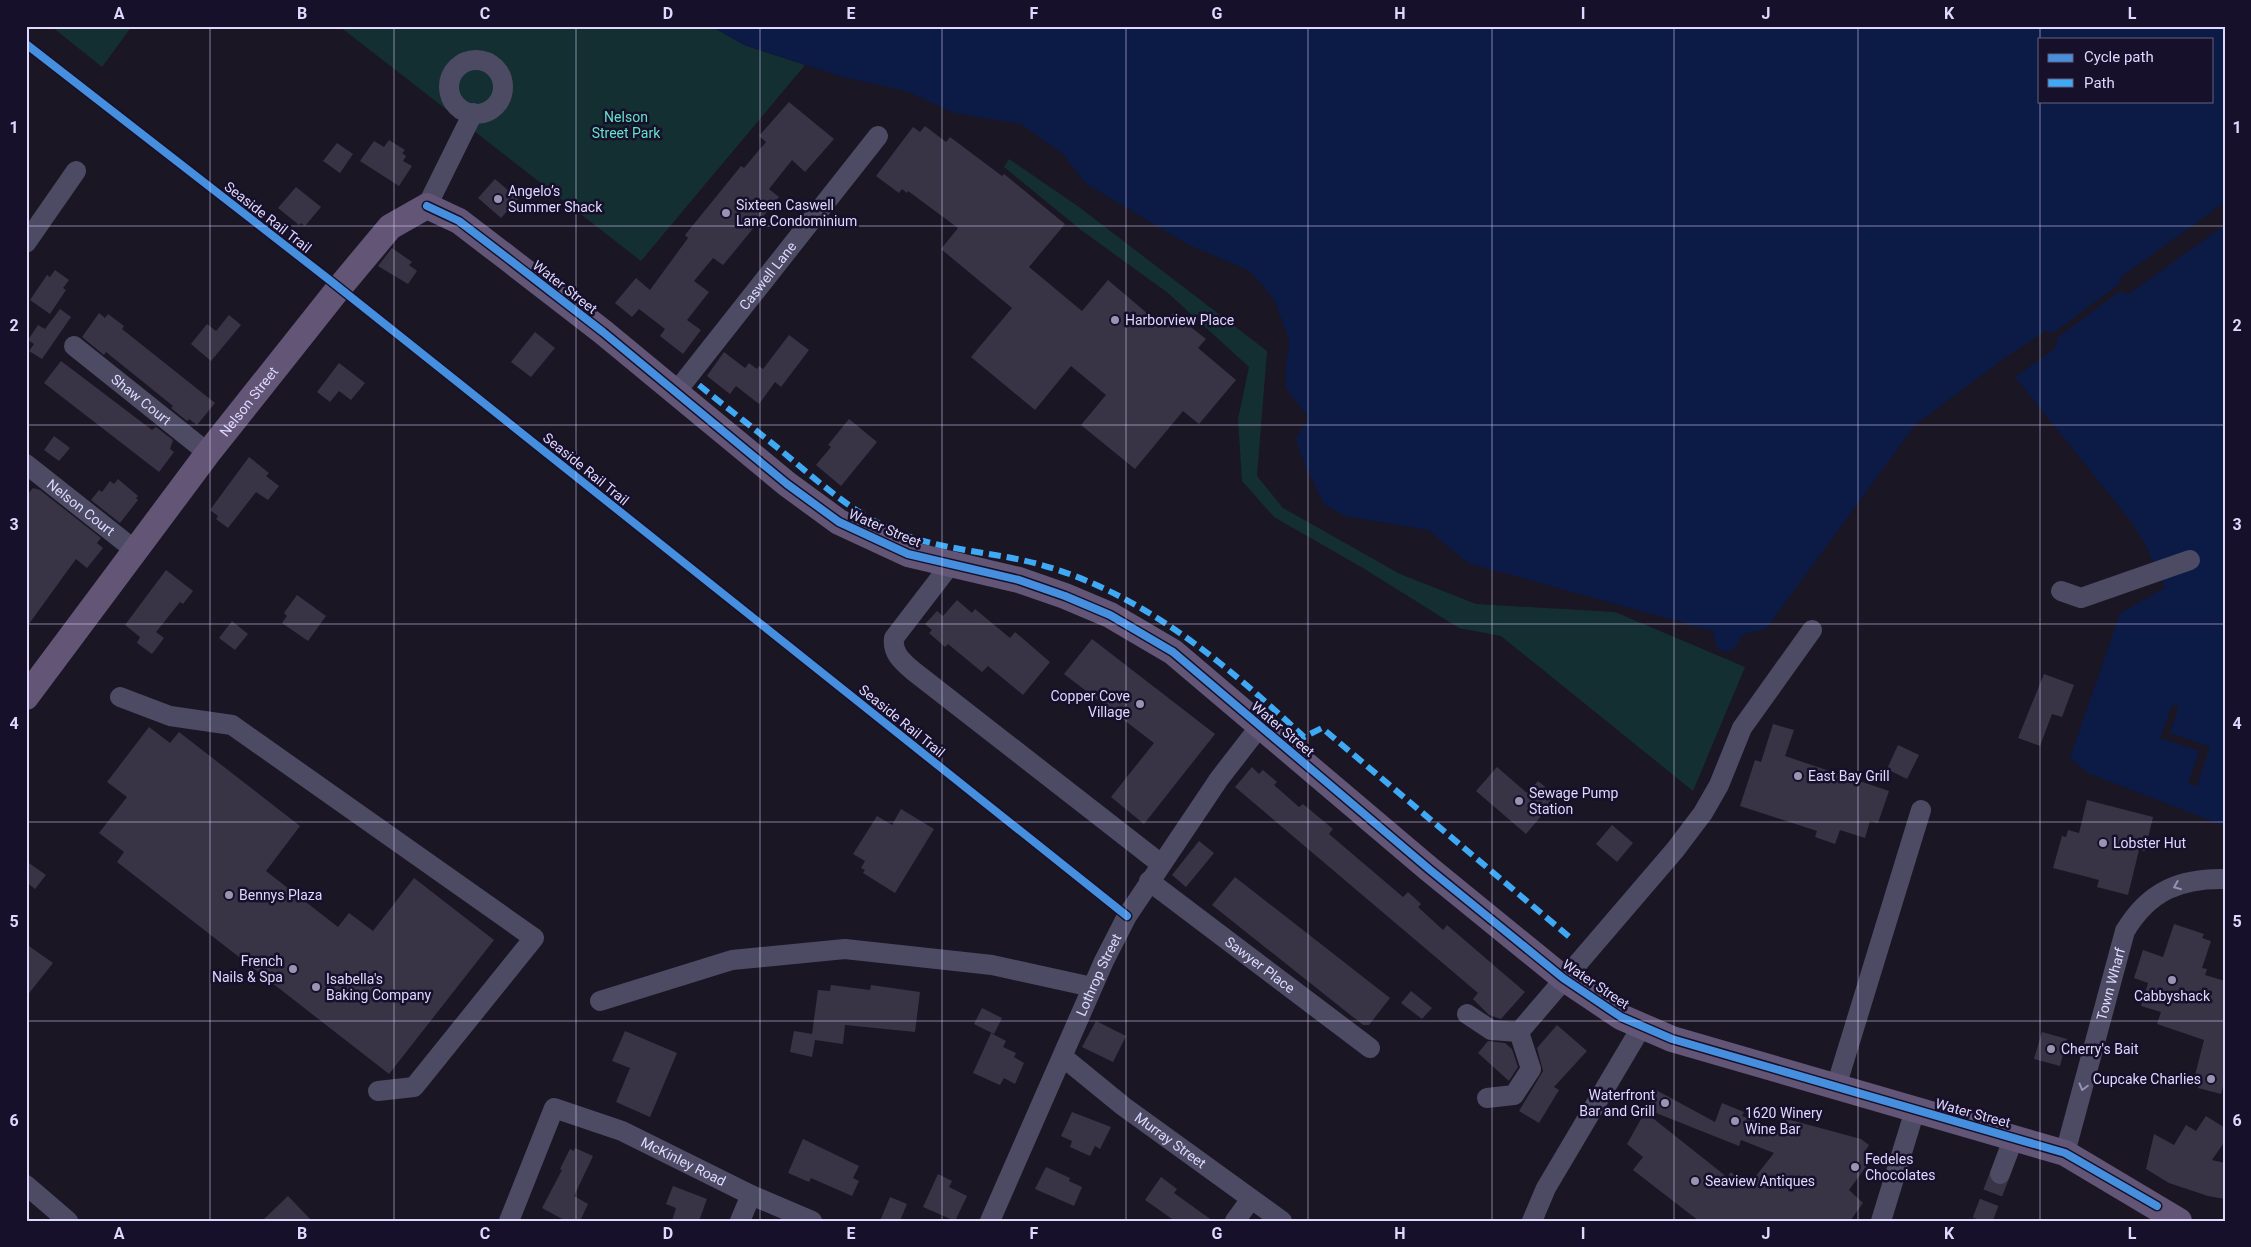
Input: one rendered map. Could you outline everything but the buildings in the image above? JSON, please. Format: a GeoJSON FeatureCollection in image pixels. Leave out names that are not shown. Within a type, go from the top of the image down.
{"type":"FeatureCollection","features":[{"type":"Feature","properties":{"kind":"main road","name":"Water Street"},"geometry":{"type":"LineString","coordinates":[[427,206],[458,221],[588,320],[787,484],[839,522],[908,554],[1019,580],[1065,596],[1110,615],[1173,652],[1563,978],[1620,1017],[1672,1039],[2065,1153],[2179,1221]]}},
{"type":"Feature","properties":{"kind":"main road","name":"Nelson Street"},"geometry":{"type":"LineString","coordinates":[[26,697],[208,453],[390,227],[427,206]]}},
{"type":"Feature","properties":{"kind":"main road","name":"Water Street"},"geometry":{"type":"LineString","coordinates":[[2123,1187],[2152,1221]]}},
{"type":"Feature","properties":{"kind":"street"},"geometry":{"type":"LineString","coordinates":[[427,206],[473,113]]}},
{"type":"Feature","properties":{"kind":"street","name":"Caswell Lane"},"geometry":{"type":"LineString","coordinates":[[676,392],[878,136]]}},
{"type":"Feature","properties":{"kind":"street"},"geometry":{"type":"LineString","coordinates":[[26,243],[76,171]]}},
{"type":"Feature","properties":{"kind":"street","name":"Shaw Court"},"geometry":{"type":"LineString","coordinates":[[74,346],[208,453]]}},
{"type":"Feature","properties":{"kind":"street","name":"Nelson Court"},"geometry":{"type":"LineString","coordinates":[[26,464],[136,551]]}},
{"type":"Feature","properties":{"kind":"street"},"geometry":{"type":"LineString","coordinates":[[2061,591],[2081,598],[2190,560]]}},
{"type":"Feature","properties":{"kind":"street"},"geometry":{"type":"LineString","coordinates":[[950,565],[894,638],[893,646],[899,658],[1161,864]]}},
{"type":"Feature","properties":{"kind":"street"},"geometry":{"type":"LineString","coordinates":[[1519,1032],[1563,978],[1675,850],[1703,813],[1719,785],[1742,728],[1812,630]]}},
{"type":"Feature","properties":{"kind":"street"},"geometry":{"type":"LineString","coordinates":[[120,697],[170,716],[232,725],[534,938],[414,1087],[378,1092]]}},
{"type":"Feature","properties":{"kind":"street","name":"Lothrop Street"},"geometry":{"type":"LineString","coordinates":[[990,1221],[1092,988],[1127,916],[1220,779],[1260,726]]}},
{"type":"Feature","properties":{"kind":"street"},"geometry":{"type":"LineString","coordinates":[[1836,1087],[1921,810]]}},
{"type":"Feature","properties":{"kind":"street","name":"Town Wharf"},"geometry":{"type":"LineString","coordinates":[[2065,1153],[2125,931],[2144,904],[2161,893],[2180,884],[2202,879],[2225,879]]}},
{"type":"Feature","properties":{"kind":"street","name":"Sawyer Place"},"geometry":{"type":"LineString","coordinates":[[1149,881],[1370,1048]]}},
{"type":"Feature","properties":{"kind":"street"},"geometry":{"type":"LineString","coordinates":[[600,1001],[732,960],[845,949],[992,965],[1092,988]]}},
{"type":"Feature","properties":{"kind":"street"},"geometry":{"type":"LineString","coordinates":[[1467,1014],[1491,1030],[1519,1032]]}},
{"type":"Feature","properties":{"kind":"street"},"geometry":{"type":"LineString","coordinates":[[1532,1221],[1546,1188],[1642,1026]]}},
{"type":"Feature","properties":{"kind":"street"},"geometry":{"type":"LineString","coordinates":[[1487,1098],[1514,1095],[1532,1069],[1519,1032]]}},
{"type":"Feature","properties":{"kind":"street","name":"Murray Street"},"geometry":{"type":"LineString","coordinates":[[1063,1057],[1123,1106],[1282,1221]]}},
{"type":"Feature","properties":{"kind":"street","name":"McKinley Road"},"geometry":{"type":"LineString","coordinates":[[509,1221],[554,1108],[622,1131],[752,1195],[812,1221]]}},
{"type":"Feature","properties":{"kind":"street"},"geometry":{"type":"LineString","coordinates":[[1881,1221],[1916,1110]]}},
{"type":"Feature","properties":{"kind":"street"},"geometry":{"type":"LineString","coordinates":[[2000,1174],[2014,1137]]}},
{"type":"Feature","properties":{"kind":"street"},"geometry":{"type":"LineString","coordinates":[[26,1185],[68,1221]]}},
{"type":"Feature","properties":{"kind":"street"},"geometry":{"type":"LineString","coordinates":[[740,1221],[752,1195]]}},
{"type":"Feature","properties":{"kind":"street"},"geometry":{"type":"LineString","coordinates":[[1235,1221],[1251,1198]]}},
{"type":"Feature","properties":{"kind":"green space"},"geometry":{"type":"Polygon","coordinates":[[[51,26],[132,26],[102,67],[51,26]]]}},
{"type":"Feature","properties":{"kind":"green space","name":"Nelson Street Park"},"geometry":{"type":"Polygon","coordinates":[[[339,26],[711,26],[744,45],[805,65],[641,261],[339,26]]]}},
{"type":"Feature","properties":{"kind":"green space"},"geometry":{"type":"Polygon","coordinates":[[[1009,159],[1079,207],[1267,351],[1257,476],[1283,508],[1400,574],[1476,604],[1615,612],[1745,667],[1693,791],[1501,636],[1459,628],[1363,568],[1274,517],[1242,481],[1238,419],[1249,367],[1168,293],[1081,230],[1004,167],[1009,159]]]}},
{"type":"Feature","properties":{"kind":"water"},"geometry":{"type":"Polygon","coordinates":[[[711,26],[2225,26],[2225,826],[2088,773],[2070,758],[2120,613],[2165,588],[2144,542],[2130,520],[2015,377],[2053,349],[2057,338],[2046,331],[2002,360],[1915,425],[1766,629],[1743,634],[1735,648],[1725,652],[1717,648],[1713,631],[1468,563],[1428,530],[1345,516],[1324,504],[1305,465],[1296,439],[1309,418],[1286,388],[1286,364],[1290,342],[1274,299],[1250,271],[1189,245],[1085,183],[1064,155],[1021,124],[954,113],[906,91],[843,77],[744,45],[711,26]]]}},
{"type":"Feature","properties":{"kind":"pier"},"geometry":{"type":"Polygon","coordinates":[[[2225,202],[2225,225],[2133,291],[2126,294],[2120,291],[2057,338],[2057,344],[2053,350],[2015,377],[2013,375],[2051,348],[2055,339],[2050,334],[2046,334],[2003,362],[2002,360],[2046,331],[2053,333],[2118,285],[2121,277],[2225,202]]]}},
{"type":"Feature","properties":{"kind":"pier"},"geometry":{"type":"Polygon","coordinates":[[[2172,705],[2179,707],[2170,733],[2210,747],[2197,786],[2188,784],[2199,751],[2160,738],[2172,705]]]}},
{"type":"Feature","properties":{"kind":"tunnel"},"geometry":{"type":"LineString","coordinates":[[1982,1221],[2000,1174]]}},
{"type":"Feature","properties":{"kind":"marked path"},"geometry":{"type":"LineString","coordinates":[[699,385],[830,491],[878,523],[916,539],[1038,564],[1076,577],[1113,593],[1148,612],[1213,658],[1304,737],[1322,728],[1573,940]]}},
{"type":"Feature","properties":{"kind":"cycle path","name":"Seaside Rail Trail"},"geometry":{"type":"LineString","coordinates":[[26,44],[327,278],[1127,916]]}},
{"type":"Feature","properties":{"kind":"cycle path"},"geometry":{"type":"LineString","coordinates":[[427,206],[459,221],[510,260],[603,332],[787,484],[839,522],[908,554],[1019,580],[1065,596],[1110,615],[1173,652],[1429,869],[1563,978],[1621,1017],[1672,1039],[2065,1153],[2157,1206]]}},
{"type":"Feature","properties":{"kind":"place","name":"Angelo’s Summer Shack"},"geometry":{"type":"Point","coordinates":[498,199]}},
{"type":"Feature","properties":{"kind":"place","name":"Sixteen Caswell Lane Condominium"},"geometry":{"type":"Point","coordinates":[726,213]}},
{"type":"Feature","properties":{"kind":"place","name":"Harborview Place"},"geometry":{"type":"Point","coordinates":[1115,320]}},
{"type":"Feature","properties":{"kind":"place","name":"Copper Cove Village"},"geometry":{"type":"Point","coordinates":[1140,704]}},
{"type":"Feature","properties":{"kind":"place","name":"East Bay Grill"},"geometry":{"type":"Point","coordinates":[1798,776]}},
{"type":"Feature","properties":{"kind":"place","name":"Sewage Pump Station"},"geometry":{"type":"Point","coordinates":[1519,801]}},
{"type":"Feature","properties":{"kind":"place","name":"Lobster Hut"},"geometry":{"type":"Point","coordinates":[2103,843]}},
{"type":"Feature","properties":{"kind":"place","name":"Bennys Plaza"},"geometry":{"type":"Point","coordinates":[229,895]}},
{"type":"Feature","properties":{"kind":"place","name":"French Nails & Spa"},"geometry":{"type":"Point","coordinates":[293,969]}},
{"type":"Feature","properties":{"kind":"place","name":"Cabbyshack"},"geometry":{"type":"Point","coordinates":[2172,980]}},
{"type":"Feature","properties":{"kind":"place","name":"Isabella's Baking Company"},"geometry":{"type":"Point","coordinates":[316,987]}},
{"type":"Feature","properties":{"kind":"place","name":"Cherry's Bait"},"geometry":{"type":"Point","coordinates":[2051,1049]}},
{"type":"Feature","properties":{"kind":"place","name":"Cupcake Charlies"},"geometry":{"type":"Point","coordinates":[2211,1079]}},
{"type":"Feature","properties":{"kind":"place","name":"Waterfront Bar and Grill"},"geometry":{"type":"Point","coordinates":[1665,1103]}},
{"type":"Feature","properties":{"kind":"place","name":"1620 Winery Wine Bar"},"geometry":{"type":"Point","coordinates":[1735,1121]}},
{"type":"Feature","properties":{"kind":"place","name":"Fedeles Chocolates"},"geometry":{"type":"Point","coordinates":[1855,1167]}},
{"type":"Feature","properties":{"kind":"place","name":"Seaview Antiques"},"geometry":{"type":"Point","coordinates":[1695,1181]}}]}
